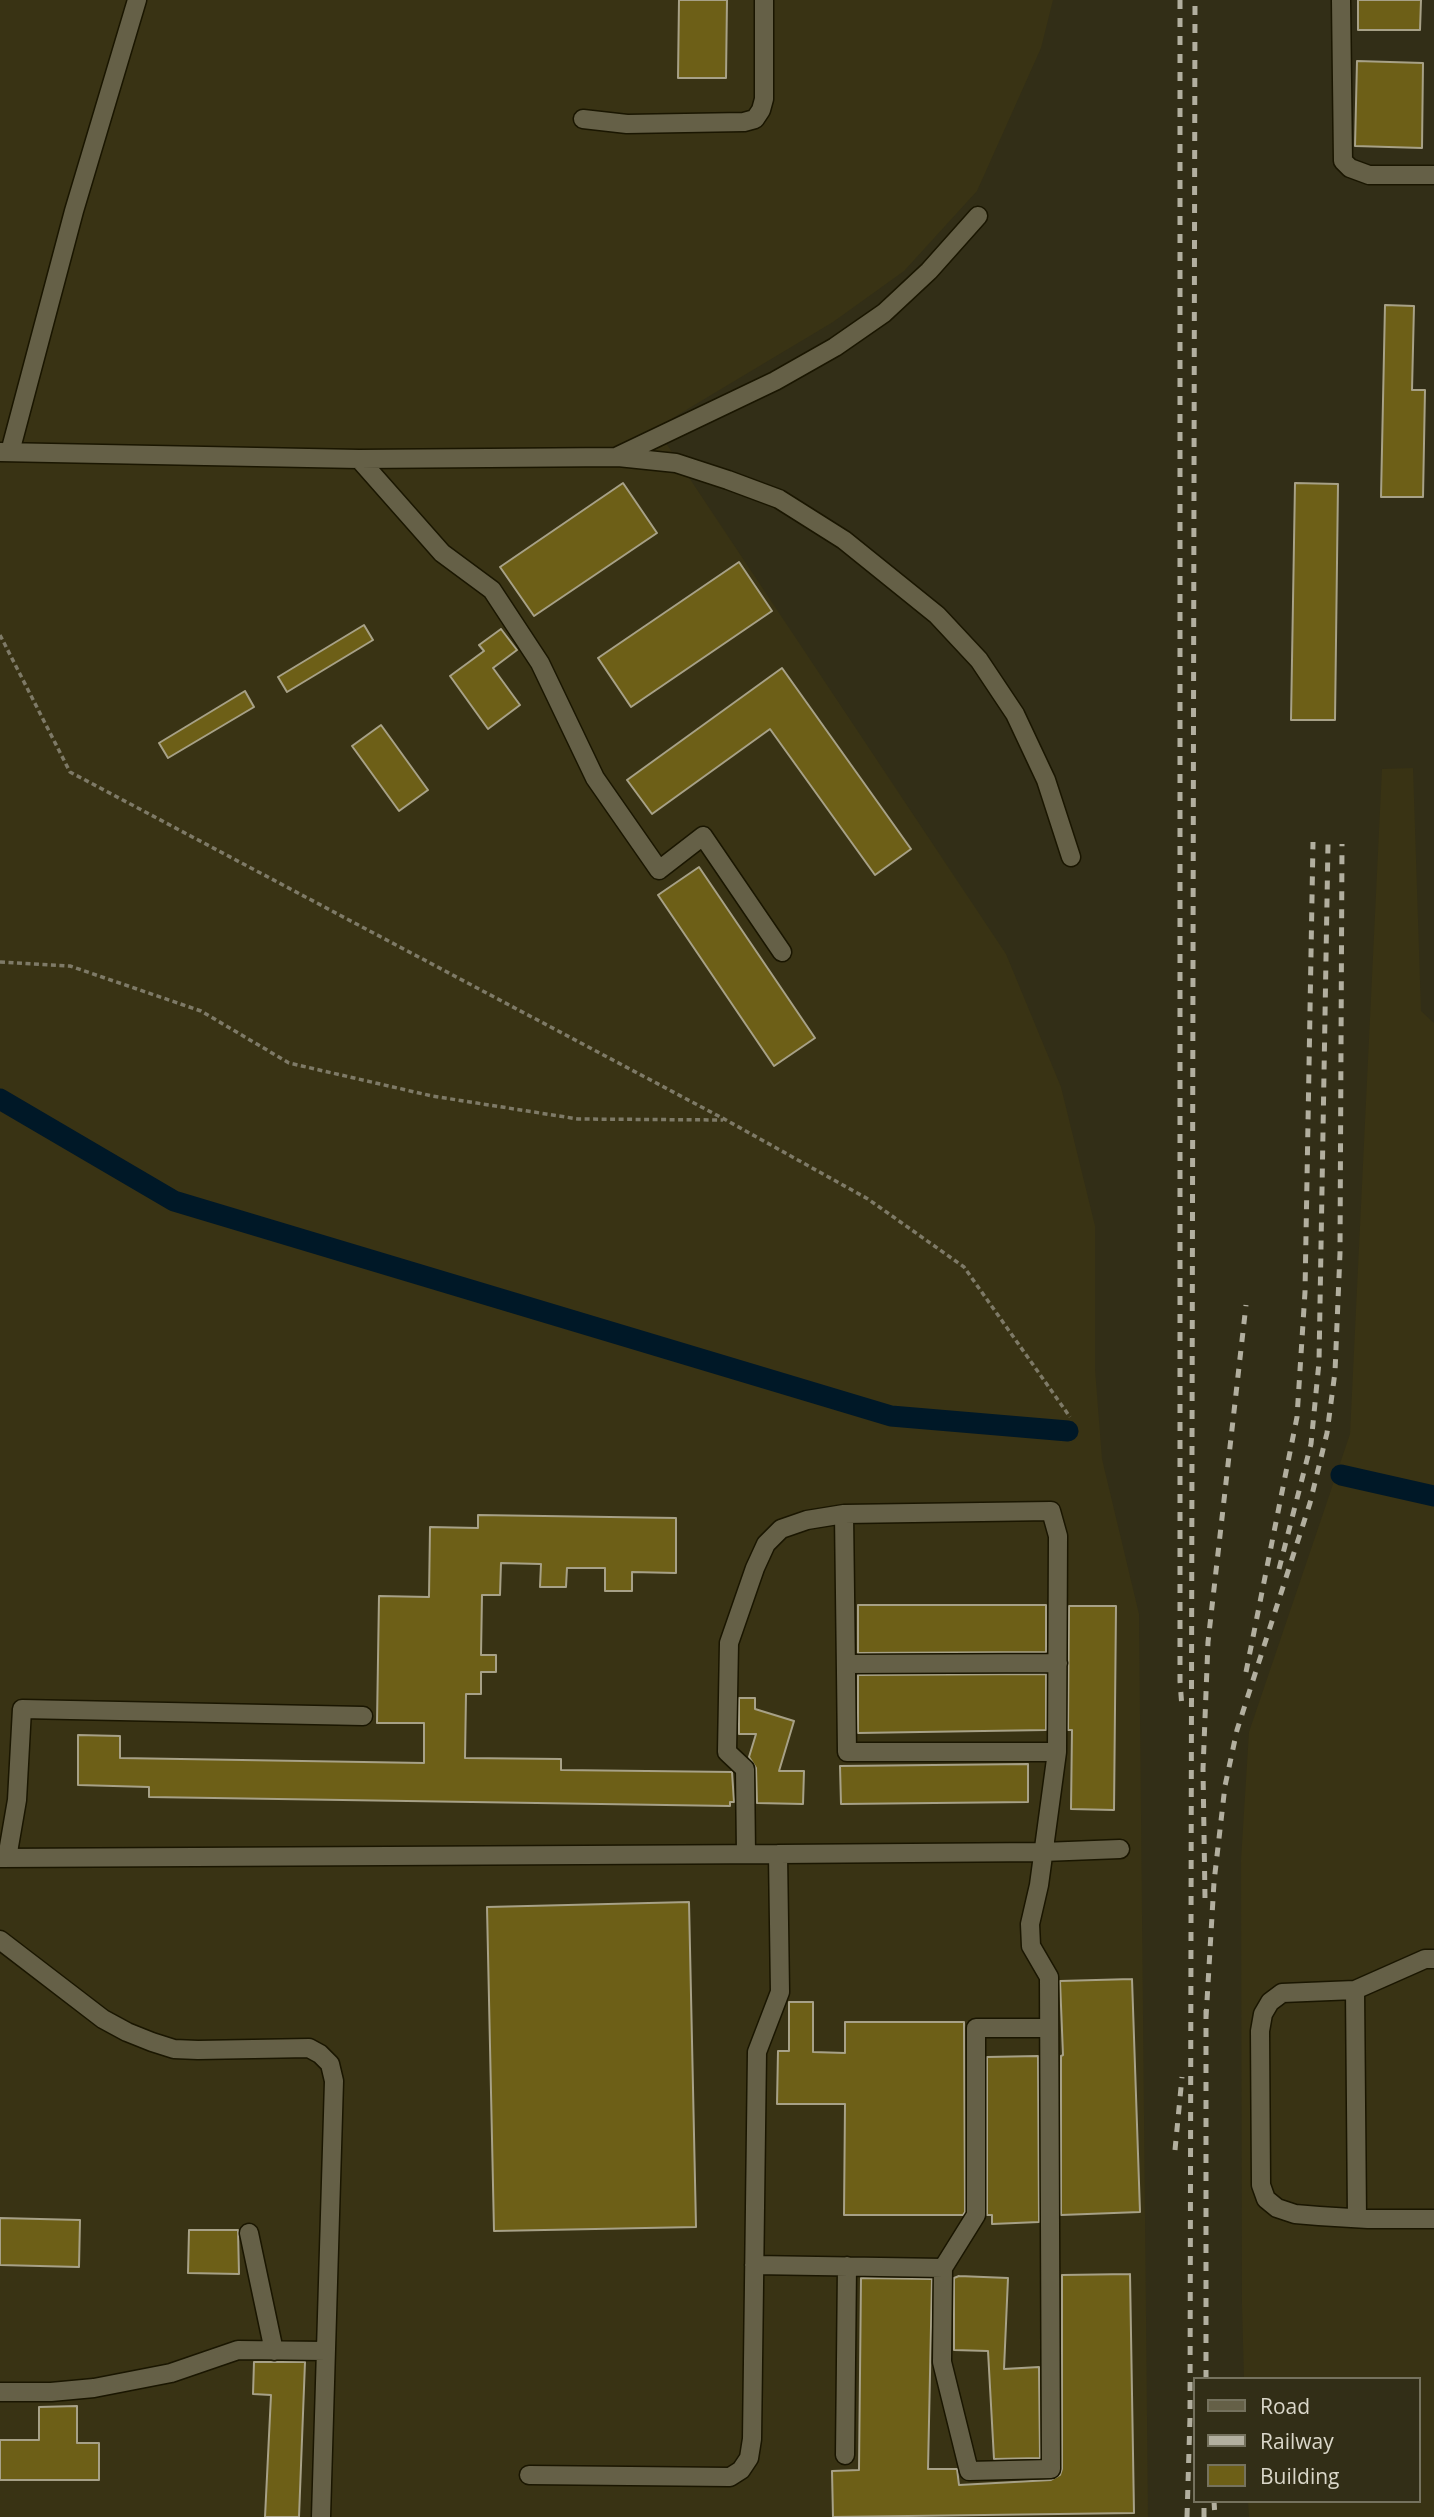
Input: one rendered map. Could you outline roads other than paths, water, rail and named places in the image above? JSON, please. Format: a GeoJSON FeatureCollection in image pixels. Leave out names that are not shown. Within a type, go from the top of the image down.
{"type":"FeatureCollection","features":[{"type":"Feature","properties":{"kind":"lane"},"geometry":{"type":"LineString","coordinates":[[137,0],[5,452],[359,459],[618,457],[676,463],[779,499],[844,540],[937,615],[979,660],[1015,714],[1046,780],[1071,857]]}},
{"type":"Feature","properties":{"kind":"lane"},"geometry":{"type":"LineString","coordinates":[[583,120],[626,124],[744,122],[755,119],[764,99],[764,0]]}},
{"type":"Feature","properties":{"kind":"lane"},"geometry":{"type":"LineString","coordinates":[[1341,0],[1343,161],[1350,169],[1369,175],[1434,175]]}},
{"type":"Feature","properties":{"kind":"lane"},"geometry":{"type":"LineString","coordinates":[[618,457],[775,381],[835,348],[884,313],[929,271],[978,216]]}},
{"type":"Feature","properties":{"kind":"lane"},"geometry":{"type":"LineString","coordinates":[[359,459],[442,553],[492,590],[540,663],[595,778],[659,870],[703,836],[782,952]]}},
{"type":"Feature","properties":{"kind":"lane"},"geometry":{"type":"LineString","coordinates":[[746,1854],[745,1769],[727,1752],[729,1643],[766,1544],[781,1529],[807,1520],[844,1514],[1051,1511],[1058,1536],[1057,1752],[1039,1885],[1030,1924],[1031,1946],[1049,1977],[1051,2469],[969,2471],[942,2362],[943,2268],[976,2216],[976,2028],[1049,2028]]}},
{"type":"Feature","properties":{"kind":"lane"},"geometry":{"type":"LineString","coordinates":[[844,1514],[847,1752],[1057,1752]]}},
{"type":"Feature","properties":{"kind":"lane"},"geometry":{"type":"LineString","coordinates":[[846,1664],[1058,1662]]}},
{"type":"Feature","properties":{"kind":"lane"},"geometry":{"type":"LineString","coordinates":[[363,1716],[22,1709],[17,1800],[4,1858],[1043,1852],[1120,1849]]}},
{"type":"Feature","properties":{"kind":"lane"},"geometry":{"type":"LineString","coordinates":[[528,2475],[730,2477],[741,2470],[749,2458],[752,2439],[757,2052],[780,1992],[778,1854]]}},
{"type":"Feature","properties":{"kind":"lane"},"geometry":{"type":"LineString","coordinates":[[0,1940],[103,2019],[152,2042],[174,2049],[198,2050],[309,2048],[330,2064],[334,2081],[321,2517]]}},
{"type":"Feature","properties":{"kind":"lane"},"geometry":{"type":"LineString","coordinates":[[1434,1959],[1425,1959],[1355,1990],[1282,1993],[1270,2002],[1263,2014],[1259,2031],[1261,2185],[1266,2199],[1277,2208],[1295,2214],[1434,2219]]}},
{"type":"Feature","properties":{"kind":"lane"},"geometry":{"type":"LineString","coordinates":[[1355,1990],[1357,2218]]}},
{"type":"Feature","properties":{"kind":"lane"},"geometry":{"type":"LineString","coordinates":[[249,2233],[274,2350]]}},
{"type":"Feature","properties":{"kind":"lane"},"geometry":{"type":"LineString","coordinates":[[754,2265],[943,2268]]}},
{"type":"Feature","properties":{"kind":"lane"},"geometry":{"type":"LineString","coordinates":[[845,2455],[847,2266]]}},
{"type":"Feature","properties":{"kind":"lane"},"geometry":{"type":"LineString","coordinates":[[0,2392],[51,2392],[94,2388],[171,2373],[238,2350],[326,2351]]}},
{"type":"Feature","properties":{"kind":"waterway"},"geometry":{"type":"LineString","coordinates":[[0,1099],[174,1201],[891,1416],[1068,1431]]}},
{"type":"Feature","properties":{"kind":"waterway"},"geometry":{"type":"LineString","coordinates":[[1341,1475],[1434,1496]]}},
{"type":"Feature","properties":{"kind":"railway"},"geometry":{"type":"LineString","coordinates":[[1180,0],[1182,1708]]}},
{"type":"Feature","properties":{"kind":"railway"},"geometry":{"type":"LineString","coordinates":[[1187,2517],[1190,2417],[1195,0]]}},
{"type":"Feature","properties":{"kind":"railway"},"geometry":{"type":"LineString","coordinates":[[1246,1672],[1297,1417],[1305,1292],[1313,842]]}},
{"type":"Feature","properties":{"kind":"railway"},"geometry":{"type":"LineString","coordinates":[[1279,1569],[1311,1444],[1319,1362],[1328,843]]}},
{"type":"Feature","properties":{"kind":"railway"},"geometry":{"type":"LineString","coordinates":[[1206,2018],[1214,1882],[1225,1786],[1237,1730],[1310,1503],[1327,1433],[1335,1372],[1340,1253],[1342,844]]}},
{"type":"Feature","properties":{"kind":"railway"},"geometry":{"type":"LineString","coordinates":[[1205,1898],[1203,1769],[1208,1642],[1246,1305]]}},
{"type":"Feature","properties":{"kind":"railway"},"geometry":{"type":"LineString","coordinates":[[1206,2010],[1206,2377]]}},
{"type":"Feature","properties":{"kind":"railway"},"geometry":{"type":"LineString","coordinates":[[1175,2150],[1182,2077]]}},
{"type":"Feature","properties":{"kind":"railway"},"geometry":{"type":"LineString","coordinates":[[1204,2503],[1204,2517]]}},
{"type":"Feature","properties":{"kind":"railway"},"geometry":{"type":"LineString","coordinates":[[1214,2503],[1215,2517]]}}]}
